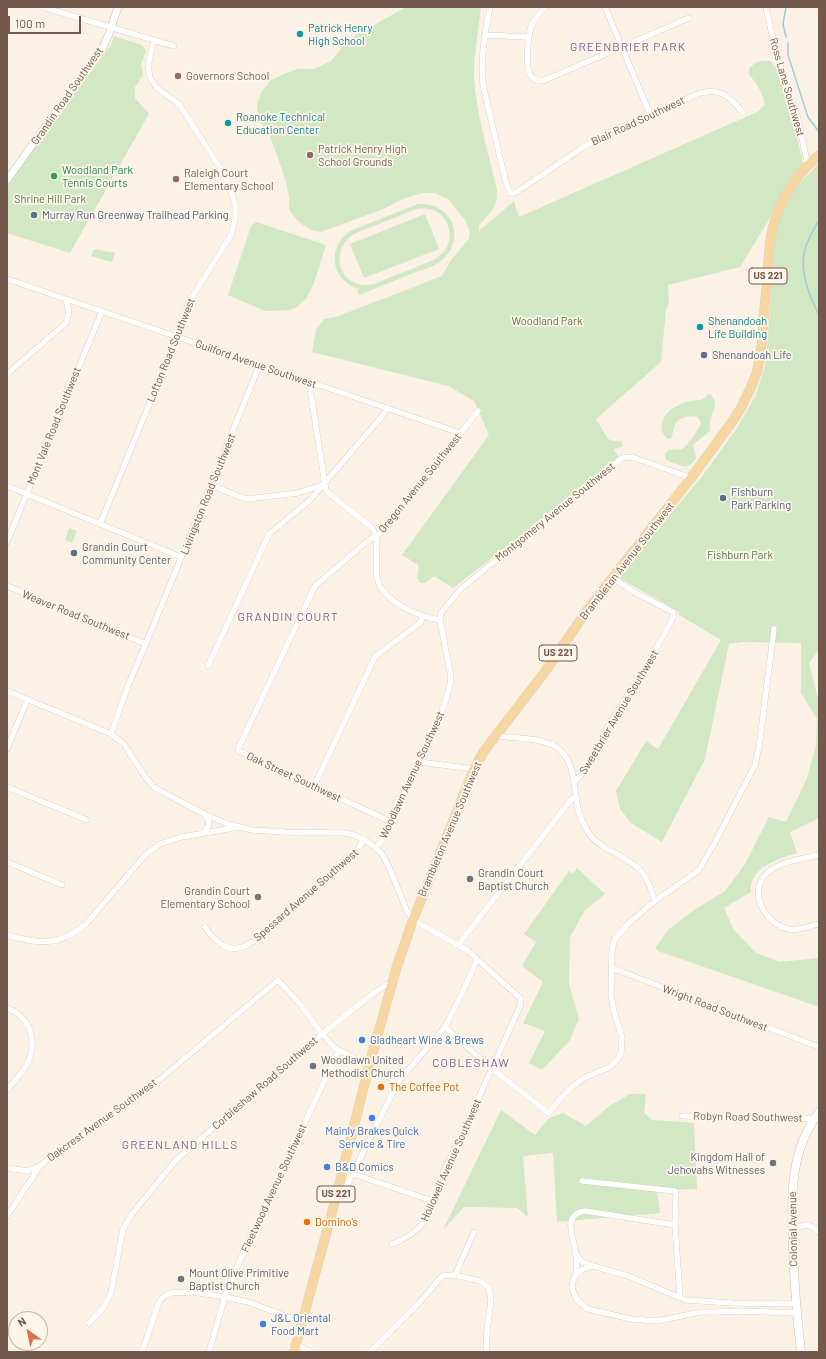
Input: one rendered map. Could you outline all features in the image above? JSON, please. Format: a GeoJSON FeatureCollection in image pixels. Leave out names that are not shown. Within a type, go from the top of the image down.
{"type":"FeatureCollection","features":[{"type":"Feature","properties":{"kind":"main road","name":"Brambleton Avenue Southwest"},"geometry":{"type":"LineString","coordinates":[[295,1349],[393,980],[413,920],[474,769],[484,751],[544,673],[588,609],[691,478],[741,408],[757,372],[762,343],[770,250],[774,225],[780,206],[786,194],[808,166],[819,155]]}},
{"type":"Feature","properties":{"kind":"main road","name":"Colonial Avenue"},"geometry":{"type":"LineString","coordinates":[[801,1352],[792,1230],[792,1189],[800,1149],[816,1116]]}},
{"type":"Feature","properties":{"kind":"street"},"geometry":{"type":"LineString","coordinates":[[42,7],[174,46]]}},
{"type":"Feature","properties":{"kind":"street","name":"Grandin Road Southwest"},"geometry":{"type":"LineString","coordinates":[[7,180],[9,171],[103,47],[118,7]]}},
{"type":"Feature","properties":{"kind":"street"},"geometry":{"type":"LineString","coordinates":[[490,7],[485,35],[528,37]]}},
{"type":"Feature","properties":{"kind":"street"},"geometry":{"type":"LineString","coordinates":[[545,7],[534,21],[528,37],[529,70],[534,79],[541,80],[561,73],[689,18]]}},
{"type":"Feature","properties":{"kind":"street"},"geometry":{"type":"LineString","coordinates":[[605,7],[650,114]]}},
{"type":"Feature","properties":{"kind":"street","name":"Ross Lane Southwest"},"geometry":{"type":"LineString","coordinates":[[766,7],[776,53],[797,115],[808,166]]}},
{"type":"Feature","properties":{"kind":"street","name":"Blair Road Southwest"},"geometry":{"type":"LineString","coordinates":[[485,35],[481,64],[483,85],[505,179],[509,191],[513,194],[591,142],[621,126],[690,97],[708,92],[715,92],[725,95],[734,101],[743,113]]}},
{"type":"Feature","properties":{"kind":"street","name":"Lofton Road Southwest"},"geometry":{"type":"LineString","coordinates":[[100,524],[177,337],[191,298],[231,235],[235,220],[236,206],[226,177],[179,104],[160,91],[149,76],[148,65],[154,40]]}},
{"type":"Feature","properties":{"kind":"street","name":"Guilford Avenue Southwest"},"geometry":{"type":"LineString","coordinates":[[7,278],[460,433]]}},
{"type":"Feature","properties":{"kind":"street"},"geometry":{"type":"LineString","coordinates":[[7,374],[66,323],[69,311],[66,299]]}},
{"type":"Feature","properties":{"kind":"street","name":"Mont Vale Road Southwest"},"geometry":{"type":"LineString","coordinates":[[7,542],[102,311]]}},
{"type":"Feature","properties":{"kind":"street","name":"Livingston Road Southwest"},"geometry":{"type":"LineString","coordinates":[[111,734],[123,698],[260,364]]}},
{"type":"Feature","properties":{"kind":"street"},"geometry":{"type":"LineString","coordinates":[[309,382],[324,484],[327,493],[374,529],[376,536],[376,572],[380,586],[388,596],[400,605],[422,616],[440,620]]}},
{"type":"Feature","properties":{"kind":"street"},"geometry":{"type":"LineString","coordinates":[[208,666],[269,534],[310,500],[383,415],[386,408]]}},
{"type":"Feature","properties":{"kind":"street","name":"Oregon Avenue Southwest"},"geometry":{"type":"LineString","coordinates":[[257,709],[315,586],[365,543],[376,536],[394,518],[478,412]]}},
{"type":"Feature","properties":{"kind":"street","name":"Montgomery Avenue Southwest"},"geometry":{"type":"LineString","coordinates":[[440,620],[441,613],[468,583],[622,458],[635,458],[691,478]]}},
{"type":"Feature","properties":{"kind":"street"},"geometry":{"type":"LineString","coordinates":[[211,485],[247,499],[298,493],[324,484]]}},
{"type":"Feature","properties":{"kind":"street"},"geometry":{"type":"LineString","coordinates":[[7,486],[181,557]]}},
{"type":"Feature","properties":{"kind":"street","name":"Sweetbrier Avenue Southwest"},"geometry":{"type":"LineString","coordinates":[[574,781],[583,774],[604,734],[646,667],[671,622],[674,613],[634,592],[613,578]]}},
{"type":"Feature","properties":{"kind":"street","name":"Weaver Road Southwest"},"geometry":{"type":"LineString","coordinates":[[7,586],[146,644]]}},
{"type":"Feature","properties":{"kind":"street"},"geometry":{"type":"LineString","coordinates":[[314,786],[375,657],[421,622],[422,616]]}},
{"type":"Feature","properties":{"kind":"street","name":"Woodlawn Avenue Southwest"},"geometry":{"type":"LineString","coordinates":[[376,848],[383,839],[442,714],[450,685],[450,677],[440,620]]}},
{"type":"Feature","properties":{"kind":"street"},"geometry":{"type":"LineString","coordinates":[[445,1027],[492,1069],[549,1113],[573,1086],[584,1078],[610,1067],[618,1059],[621,1053],[622,1038],[612,1000],[612,950],[615,938],[629,923],[655,901],[699,870],[755,765],[759,747],[774,629]]}},
{"type":"Feature","properties":{"kind":"street"},"geometry":{"type":"LineString","coordinates":[[7,691],[111,734],[123,742],[146,778],[155,788],[206,815],[241,827],[258,830],[286,832],[337,832],[354,835],[364,839],[376,848],[388,865],[407,911],[413,920],[467,950],[477,960],[445,1027],[398,1082],[343,1194],[335,1201]]}},
{"type":"Feature","properties":{"kind":"street"},"geometry":{"type":"LineString","coordinates":[[7,749],[27,700]]}},
{"type":"Feature","properties":{"kind":"street","name":"Oak Street Southwest"},"geometry":{"type":"LineString","coordinates":[[257,709],[239,751],[391,822]]}},
{"type":"Feature","properties":{"kind":"street"},"geometry":{"type":"LineString","coordinates":[[495,736],[548,743],[564,754],[568,760],[574,781],[579,813],[588,832],[599,843],[640,870],[646,878],[655,901]]}},
{"type":"Feature","properties":{"kind":"street"},"geometry":{"type":"LineString","coordinates":[[419,762],[474,769]]}},
{"type":"Feature","properties":{"kind":"street"},"geometry":{"type":"LineString","coordinates":[[7,787],[88,820]]}},
{"type":"Feature","properties":{"kind":"street"},"geometry":{"type":"LineString","coordinates":[[458,945],[570,801],[576,796]]}},
{"type":"Feature","properties":{"kind":"street"},"geometry":{"type":"LineString","coordinates":[[202,834],[206,831],[209,824],[206,815]]}},
{"type":"Feature","properties":{"kind":"street"},"geometry":{"type":"LineString","coordinates":[[7,935],[39,942],[56,941],[72,934],[89,921],[139,862],[154,848],[174,838],[241,827]]}},
{"type":"Feature","properties":{"kind":"street","name":"Spessard Avenue Southwest"},"geometry":{"type":"LineString","coordinates":[[205,927],[216,940],[228,948],[237,949],[250,943],[351,857],[364,839]]}},
{"type":"Feature","properties":{"kind":"street"},"geometry":{"type":"LineString","coordinates":[[819,855],[781,864],[766,874],[760,886],[759,899],[764,911],[771,920],[782,927],[793,929],[819,924]]}},
{"type":"Feature","properties":{"kind":"street"},"geometry":{"type":"LineString","coordinates":[[7,862],[62,885]]}},
{"type":"Feature","properties":{"kind":"street","name":"Hollowell Avenue Southwest"},"geometry":{"type":"LineString","coordinates":[[392,1244],[405,1239],[419,1228],[427,1216],[441,1179],[521,1004],[520,998],[477,960]]}},
{"type":"Feature","properties":{"kind":"street","name":"Wright Road Southwest"},"geometry":{"type":"LineString","coordinates":[[612,968],[819,1047]]}},
{"type":"Feature","properties":{"kind":"street","name":"Oakcrest Avenue Southwest"},"geometry":{"type":"LineString","coordinates":[[7,1216],[40,1166],[59,1150],[140,1096],[276,980],[279,980],[300,1004],[322,1034]]}},
{"type":"Feature","properties":{"kind":"street","name":"Corbieshaw Road Southwest"},"geometry":{"type":"LineString","coordinates":[[89,1323],[104,1306],[111,1293],[123,1228],[132,1214],[176,1160],[322,1034],[375,992],[393,980]]}},
{"type":"Feature","properties":{"kind":"street"},"geometry":{"type":"LineString","coordinates":[[7,1008],[17,1013],[27,1024],[33,1041],[28,1062],[7,1090]]}},
{"type":"Feature","properties":{"kind":"street"},"geometry":{"type":"LineString","coordinates":[[322,1034],[338,1050],[398,1082]]}},
{"type":"Feature","properties":{"kind":"street","name":"Fleetwood Avenue Southwest"},"geometry":{"type":"LineString","coordinates":[[210,1352],[228,1286],[338,1050]]}},
{"type":"Feature","properties":{"kind":"street","name":"Robyn Road Southwest"},"geometry":{"type":"LineString","coordinates":[[682,1116],[816,1116]]}},
{"type":"Feature","properties":{"kind":"street"},"geometry":{"type":"LineString","coordinates":[[7,1168],[28,1171],[40,1166]]}},
{"type":"Feature","properties":{"kind":"street"},"geometry":{"type":"LineString","coordinates":[[353,1174],[433,1201]]}},
{"type":"Feature","properties":{"kind":"street"},"geometry":{"type":"LineString","coordinates":[[582,1181],[675,1191],[675,1225],[680,1298]]}},
{"type":"Feature","properties":{"kind":"street"},"geometry":{"type":"LineString","coordinates":[[675,1225],[586,1211],[577,1212],[572,1216],[571,1223],[577,1255],[576,1274],[572,1288],[577,1300],[588,1309],[622,1317],[657,1321],[701,1312],[739,1311],[797,1313]]}},
{"type":"Feature","properties":{"kind":"street"},"geometry":{"type":"LineString","coordinates":[[792,1230],[805,1224],[811,1226],[819,1232]]}},
{"type":"Feature","properties":{"kind":"street"},"geometry":{"type":"LineString","coordinates":[[456,1275],[474,1232]]}},
{"type":"Feature","properties":{"kind":"street"},"geometry":{"type":"LineString","coordinates":[[577,1255],[582,1262],[628,1276],[680,1298],[693,1301],[797,1304]]}},
{"type":"Feature","properties":{"kind":"street"},"geometry":{"type":"LineString","coordinates":[[576,1274],[585,1268],[593,1266]]}},
{"type":"Feature","properties":{"kind":"street"},"geometry":{"type":"LineString","coordinates":[[370,1352],[419,1303],[442,1276],[456,1275],[480,1281],[488,1288],[491,1300],[486,1352]]}},
{"type":"Feature","properties":{"kind":"street"},"geometry":{"type":"LineString","coordinates":[[142,1352],[161,1298],[169,1293],[200,1293],[248,1302],[302,1322]]}},
{"type":"Feature","properties":{"kind":"street"},"geometry":{"type":"LineString","coordinates":[[295,1349],[312,1352]]}},
{"type":"Feature","properties":{"kind":"green space","name":"Woodland Park"},"geometry":{"type":"Polygon","coordinates":[[[406,7],[481,7],[474,68],[476,98],[497,190],[497,196],[495,206],[479,225],[479,231],[514,201],[519,217],[757,112],[765,105],[759,89],[749,75],[749,69],[754,64],[761,61],[770,61],[776,67],[787,99],[789,99],[803,164],[740,267],[668,285],[669,303],[666,310],[661,362],[596,419],[608,439],[621,441],[623,446],[614,450],[620,459],[453,588],[434,576],[425,583],[421,583],[418,579],[418,565],[402,555],[489,435],[474,401],[448,386],[312,352],[316,330],[324,319],[336,317],[442,276],[451,260],[469,239],[470,232],[465,220],[448,199],[435,193],[422,193],[403,199],[381,210],[321,232],[314,231],[303,225],[294,217],[289,209],[289,197],[286,181],[270,136],[260,121],[257,104],[262,91],[271,80],[298,69],[314,69],[331,61],[343,46],[356,35],[406,7]]]}},
{"type":"Feature","properties":{"kind":"green space","name":"Shrine Hill Park"},"geometry":{"type":"Polygon","coordinates":[[[114,36],[142,45],[146,51],[141,63],[143,75],[135,87],[135,98],[149,114],[70,253],[7,233],[7,185],[111,45],[114,36]]]}},
{"type":"Feature","properties":{"kind":"green space","name":"Fishburn Park"},"geometry":{"type":"Polygon","coordinates":[[[819,163],[819,650],[809,663],[819,699],[819,818],[790,832],[797,853],[766,865],[755,876],[752,883],[751,892],[724,908],[734,930],[755,952],[779,962],[819,958],[819,1007],[658,951],[655,948],[669,929],[694,910],[725,891],[745,864],[769,817],[786,822],[807,778],[816,746],[817,719],[801,693],[801,644],[743,642],[729,644],[705,759],[662,842],[631,823],[620,809],[616,791],[646,741],[658,749],[721,640],[679,615],[676,610],[619,578],[703,475],[737,428],[756,395],[765,365],[775,241],[778,222],[796,187],[819,163]]]}},
{"type":"Feature","properties":{"kind":"green space"},"geometry":{"type":"Polygon","coordinates":[[[418,204],[426,204],[438,208],[448,216],[453,227],[454,238],[451,249],[437,264],[359,295],[357,290],[359,289],[349,285],[342,279],[337,271],[335,262],[335,253],[338,244],[352,230],[418,204]],[[417,209],[356,233],[348,239],[342,247],[340,264],[348,279],[356,283],[366,285],[373,284],[433,260],[442,254],[448,245],[450,236],[449,227],[438,212],[428,209],[417,209]]]}},
{"type":"Feature","properties":{"kind":"green space"},"geometry":{"type":"Polygon","coordinates":[[[425,214],[439,249],[364,278],[350,244],[425,214]]]}},
{"type":"Feature","properties":{"kind":"green space"},"geometry":{"type":"Polygon","coordinates":[[[256,222],[326,245],[314,283],[306,299],[297,307],[289,310],[265,311],[228,295],[251,226],[256,222]]]}},
{"type":"Feature","properties":{"kind":"green space"},"geometry":{"type":"Polygon","coordinates":[[[94,249],[115,253],[112,262],[91,256],[94,249]]]}},
{"type":"Feature","properties":{"kind":"green space"},"geometry":{"type":"Polygon","coordinates":[[[710,394],[715,403],[710,421],[710,431],[693,445],[696,458],[688,466],[679,465],[669,461],[665,458],[665,454],[669,450],[682,449],[689,443],[701,423],[698,417],[691,416],[682,418],[674,427],[671,438],[668,439],[665,437],[662,430],[664,418],[671,410],[681,404],[702,399],[710,394]]]}},
{"type":"Feature","properties":{"kind":"green space"},"geometry":{"type":"Polygon","coordinates":[[[69,528],[77,531],[72,543],[65,540],[69,528]]]}},
{"type":"Feature","properties":{"kind":"green space"},"geometry":{"type":"Polygon","coordinates":[[[577,868],[605,894],[585,910],[570,937],[569,984],[579,1019],[570,1040],[542,1070],[529,1063],[545,1031],[523,1023],[543,982],[522,966],[536,942],[524,934],[569,871],[573,874],[577,868]]]}},
{"type":"Feature","properties":{"kind":"green space"},"geometry":{"type":"Polygon","coordinates":[[[630,1094],[646,1094],[644,1113],[652,1120],[694,1123],[697,1190],[657,1191],[660,1213],[557,1222],[553,1153],[523,1156],[528,1217],[517,1208],[464,1207],[443,1230],[501,1110],[535,1135],[549,1118],[563,1113],[586,1126],[609,1106],[630,1094]]]}},
{"type":"Feature","properties":{"kind":"waterway"},"geometry":{"type":"LineString","coordinates":[[786,7],[783,24],[786,37]]}},
{"type":"Feature","properties":{"kind":"waterway"},"geometry":{"type":"LineString","coordinates":[[788,43],[788,55],[808,117],[819,132]]}},
{"type":"Feature","properties":{"kind":"waterway"},"geometry":{"type":"LineString","coordinates":[[819,220],[806,245],[803,257],[806,283],[819,315]]}},
{"type":"Feature","properties":{"kind":"place","name":"Patrick Henry High School"},"geometry":{"type":"Point","coordinates":[300,34]}},
{"type":"Feature","properties":{"kind":"place","name":"Governors School"},"geometry":{"type":"Point","coordinates":[178,76]}},
{"type":"Feature","properties":{"kind":"place","name":"Roanoke Technical Education Center"},"geometry":{"type":"Point","coordinates":[228,123]}},
{"type":"Feature","properties":{"kind":"place","name":"Patrick Henry High School Grounds"},"geometry":{"type":"Point","coordinates":[310,155]}},
{"type":"Feature","properties":{"kind":"place","name":"Woodland Park Tennis Courts"},"geometry":{"type":"Point","coordinates":[54,176]}},
{"type":"Feature","properties":{"kind":"place","name":"Raleigh Court Elementary School"},"geometry":{"type":"Point","coordinates":[176,179]}},
{"type":"Feature","properties":{"kind":"place","name":"Murray Run Greenway Trailhead Parking"},"geometry":{"type":"Point","coordinates":[34,215]}},
{"type":"Feature","properties":{"kind":"place","name":"Shenandoah Life Building"},"geometry":{"type":"Point","coordinates":[700,327]}},
{"type":"Feature","properties":{"kind":"place","name":"Shenandoah Life"},"geometry":{"type":"Point","coordinates":[704,355]}},
{"type":"Feature","properties":{"kind":"place","name":"Fishburn Park Parking"},"geometry":{"type":"Point","coordinates":[723,498]}},
{"type":"Feature","properties":{"kind":"place","name":"Grandin Court Community Center"},"geometry":{"type":"Point","coordinates":[74,553]}},
{"type":"Feature","properties":{"kind":"place","name":"Grandin Court Baptist Church"},"geometry":{"type":"Point","coordinates":[470,879]}},
{"type":"Feature","properties":{"kind":"place","name":"Grandin Court Elementary School"},"geometry":{"type":"Point","coordinates":[258,897]}},
{"type":"Feature","properties":{"kind":"place","name":"Gladheart Wine & Brews"},"geometry":{"type":"Point","coordinates":[362,1040]}},
{"type":"Feature","properties":{"kind":"place","name":"Woodlawn United Methodist Church"},"geometry":{"type":"Point","coordinates":[313,1066]}},
{"type":"Feature","properties":{"kind":"place","name":"The Coffee Pot"},"geometry":{"type":"Point","coordinates":[381,1087]}},
{"type":"Feature","properties":{"kind":"place","name":"Mainly Brakes Quick Service & Tire"},"geometry":{"type":"Point","coordinates":[372,1118]}},
{"type":"Feature","properties":{"kind":"place","name":"Kingdom Hall of Jehovahs Witnesses"},"geometry":{"type":"Point","coordinates":[773,1163]}},
{"type":"Feature","properties":{"kind":"place","name":"B&D Comics"},"geometry":{"type":"Point","coordinates":[327,1167]}},
{"type":"Feature","properties":{"kind":"place","name":"Domino's"},"geometry":{"type":"Point","coordinates":[307,1222]}},
{"type":"Feature","properties":{"kind":"place","name":"Mount Olive Primitive Baptist Church"},"geometry":{"type":"Point","coordinates":[181,1279]}},
{"type":"Feature","properties":{"kind":"place","name":"J&L Oriental Food Mart"},"geometry":{"type":"Point","coordinates":[263,1324]}},
{"type":"Feature","properties":{"kind":"district","name":"GREENBRIER PARK"},"geometry":{"type":"Point","coordinates":[628,47]}},
{"type":"Feature","properties":{"kind":"district","name":"GRANDIN COURT"},"geometry":{"type":"Point","coordinates":[288,617]}},
{"type":"Feature","properties":{"kind":"district","name":"COBLESHAW"},"geometry":{"type":"Point","coordinates":[471,1063]}},
{"type":"Feature","properties":{"kind":"district","name":"GREENLAND HILLS"},"geometry":{"type":"Point","coordinates":[180,1145]}}]}
